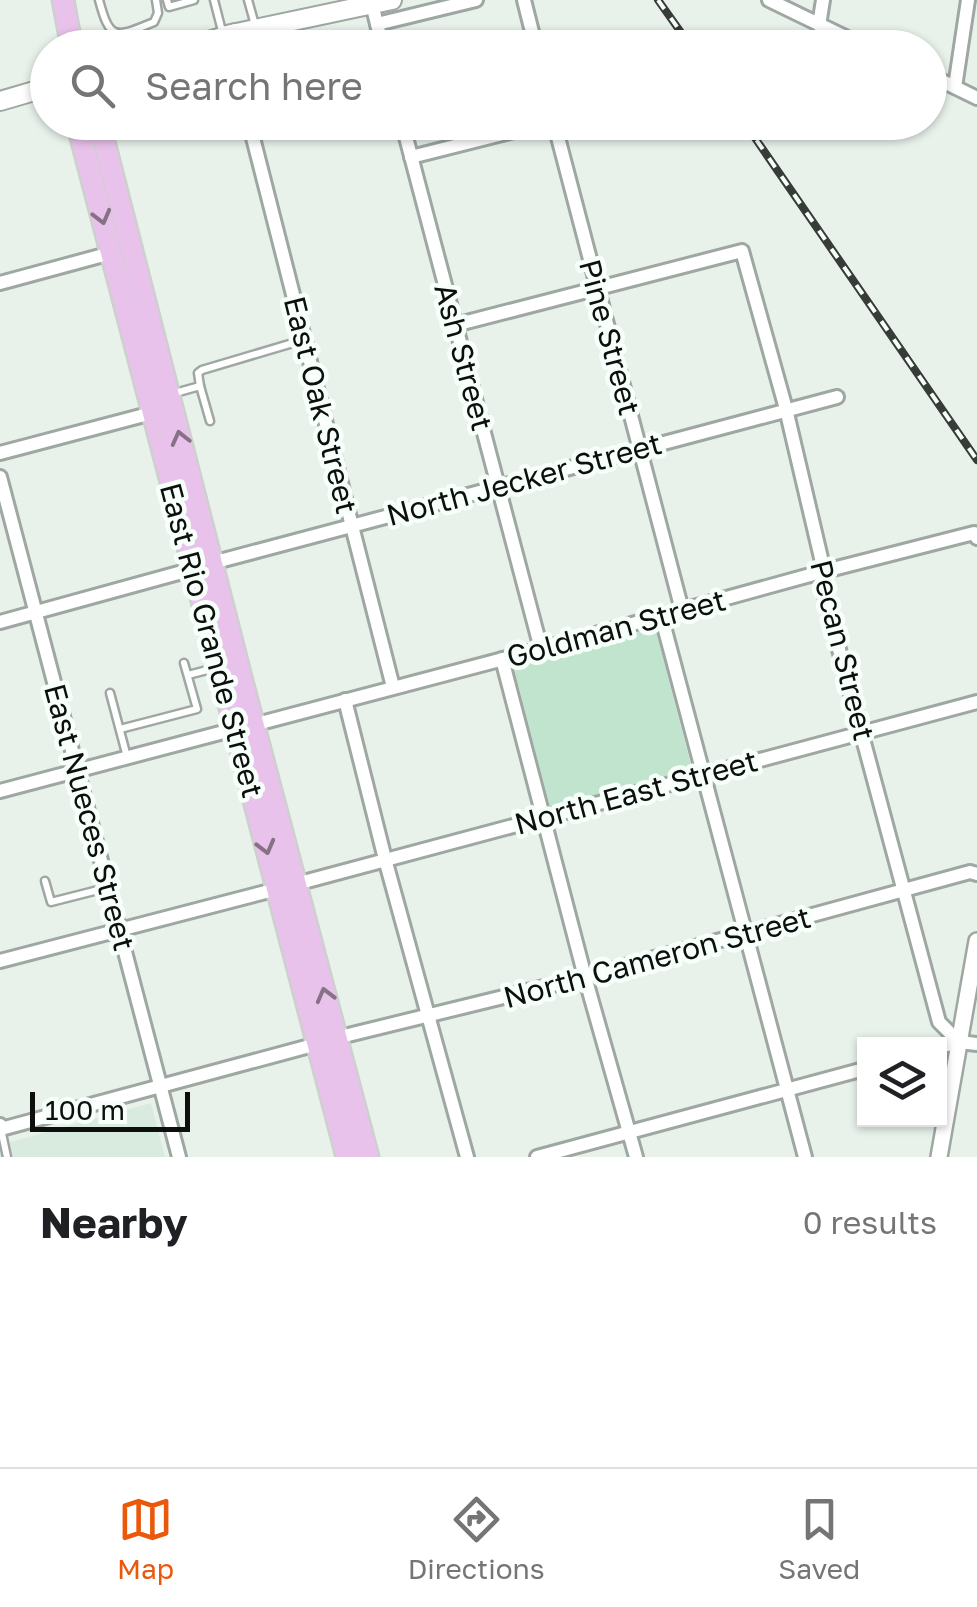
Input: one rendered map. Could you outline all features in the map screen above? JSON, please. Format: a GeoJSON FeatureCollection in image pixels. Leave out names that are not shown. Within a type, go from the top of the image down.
{"type":"FeatureCollection","features":[{"type":"Feature","properties":{"kind":"main road"},"geometry":{"type":"LineString","coordinates":[[63,0],[69,30]]}},
{"type":"Feature","properties":{"kind":"main road"},"geometry":{"type":"LineString","coordinates":[[247,30],[340,0]]}},
{"type":"Feature","properties":{"kind":"main road"},"geometry":{"type":"LineString","coordinates":[[274,30],[373,9],[392,0]]}},
{"type":"Feature","properties":{"kind":"main road"},"geometry":{"type":"LineString","coordinates":[[0,100],[30,92]]}},
{"type":"Feature","properties":{"kind":"main road","name":"East Rio Grande Street"},"geometry":{"type":"LineString","coordinates":[[83,140],[152,412],[202,566],[327,1041],[368,1157]]}},
{"type":"Feature","properties":{"kind":"main road","name":"East Rio Grande Street"},"geometry":{"type":"LineString","coordinates":[[104,140],[168,395],[221,676],[244,726],[255,762],[265,770],[286,886]]}},
{"type":"Feature","properties":{"kind":"main road","name":"East Rio Grande Street"},"geometry":{"type":"LineString","coordinates":[[327,1041],[347,1157]]}},
{"type":"Feature","properties":{"kind":"street"},"geometry":{"type":"LineString","coordinates":[[373,9],[476,0]]}},
{"type":"Feature","properties":{"kind":"street"},"geometry":{"type":"LineString","coordinates":[[524,0],[532,30]]}},
{"type":"Feature","properties":{"kind":"street"},"geometry":{"type":"LineString","coordinates":[[768,0],[830,30]]}},
{"type":"Feature","properties":{"kind":"street"},"geometry":{"type":"LineString","coordinates":[[820,25],[824,0]]}},
{"type":"Feature","properties":{"kind":"street"},"geometry":{"type":"LineString","coordinates":[[955,87],[968,0]]}},
{"type":"Feature","properties":{"kind":"street"},"geometry":{"type":"LineString","coordinates":[[947,83],[977,98]]}},
{"type":"Feature","properties":{"kind":"street","name":"East Oak Street"},"geometry":{"type":"LineString","coordinates":[[254,140],[393,688]]}},
{"type":"Feature","properties":{"kind":"street","name":"Ash Street"},"geometry":{"type":"LineString","coordinates":[[407,140],[541,649]]}},
{"type":"Feature","properties":{"kind":"street"},"geometry":{"type":"LineString","coordinates":[[411,157],[479,140]]}},
{"type":"Feature","properties":{"kind":"street","name":"Pine Street"},"geometry":{"type":"LineString","coordinates":[[557,140],[682,610]]}},
{"type":"Feature","properties":{"kind":"street","name":"Pecan Street"},"geometry":{"type":"LineString","coordinates":[[597,288],[742,251],[786,409],[821,558],[826,601],[939,1022],[959,1042]]}},
{"type":"Feature","properties":{"kind":"street"},"geometry":{"type":"LineString","coordinates":[[0,283],[111,253]]}},
{"type":"Feature","properties":{"kind":"street"},"geometry":{"type":"LineString","coordinates":[[455,325],[597,288]]}},
{"type":"Feature","properties":{"kind":"street","name":"North Jecker Street"},"geometry":{"type":"LineString","coordinates":[[0,622],[352,524],[837,397]]}},
{"type":"Feature","properties":{"kind":"street"},"geometry":{"type":"LineString","coordinates":[[0,453],[152,412]]}},
{"type":"Feature","properties":{"kind":"street","name":"East Nueces Street"},"geometry":{"type":"LineString","coordinates":[[0,477],[179,1157]]}},
{"type":"Feature","properties":{"kind":"street","name":"Goldman Street"},"geometry":{"type":"LineString","coordinates":[[0,791],[822,572],[974,533],[977,538]]}},
{"type":"Feature","properties":{"kind":"street"},"geometry":{"type":"LineString","coordinates":[[662,615],[804,1157]]}},
{"type":"Feature","properties":{"kind":"street"},"geometry":{"type":"LineString","coordinates":[[502,658],[636,1157]]}},
{"type":"Feature","properties":{"kind":"street"},"geometry":{"type":"LineString","coordinates":[[344,700],[467,1157]]}},
{"type":"Feature","properties":{"kind":"street","name":"North East Street"},"geometry":{"type":"LineString","coordinates":[[0,961],[977,702]]}},
{"type":"Feature","properties":{"kind":"street","name":"North Cameron Street"},"geometry":{"type":"LineString","coordinates":[[0,1127],[585,977],[970,872],[977,874]]}},
{"type":"Feature","properties":{"kind":"street"},"geometry":{"type":"LineString","coordinates":[[940,1157],[977,941]]}},
{"type":"Feature","properties":{"kind":"street"},"geometry":{"type":"LineString","coordinates":[[947,1045],[977,1044]]}},
{"type":"Feature","properties":{"kind":"street"},"geometry":{"type":"LineString","coordinates":[[536,1157],[857,1070]]}},
{"type":"Feature","properties":{"kind":"lane"},"geometry":{"type":"LineString","coordinates":[[100,0],[110,30]]}},
{"type":"Feature","properties":{"kind":"lane"},"geometry":{"type":"LineString","coordinates":[[128,30],[154,22],[158,13],[156,0]]}},
{"type":"Feature","properties":{"kind":"lane"},"geometry":{"type":"LineString","coordinates":[[167,0],[169,7],[194,0]]}},
{"type":"Feature","properties":{"kind":"lane"},"geometry":{"type":"LineString","coordinates":[[214,0],[224,30]]}},
{"type":"Feature","properties":{"kind":"lane"},"geometry":{"type":"LineString","coordinates":[[248,0],[255,26]]}},
{"type":"Feature","properties":{"kind":"lane"},"geometry":{"type":"LineString","coordinates":[[210,421],[198,374],[202,370],[304,340]]}},
{"type":"Feature","properties":{"kind":"lane"},"geometry":{"type":"LineString","coordinates":[[168,395],[200,386]]}},
{"type":"Feature","properties":{"kind":"lane"},"geometry":{"type":"LineString","coordinates":[[120,730],[197,710],[184,662]]}},
{"type":"Feature","properties":{"kind":"lane"},"geometry":{"type":"LineString","coordinates":[[188,675],[221,676]]}},
{"type":"Feature","properties":{"kind":"lane"},"geometry":{"type":"LineString","coordinates":[[110,693],[127,757]]}},
{"type":"Feature","properties":{"kind":"lane"},"geometry":{"type":"LineString","coordinates":[[45,882],[50,902],[109,887]]}},
{"type":"Feature","properties":{"kind":"lane"},"geometry":{"type":"LineString","coordinates":[[0,1127],[8,1157]]}},
{"type":"Feature","properties":{"kind":"shaded area"},"geometry":{"type":"Polygon","coordinates":[[[151,1103],[165,1157],[0,1157],[0,1145],[151,1103]]]}},
{"type":"Feature","properties":{"kind":"green space"},"geometry":{"type":"Polygon","coordinates":[[[655,627],[692,769],[550,807],[513,665],[655,627]]]}},
{"type":"Feature","properties":{"kind":"railway"},"geometry":{"type":"LineString","coordinates":[[658,0],[679,30]]}},
{"type":"Feature","properties":{"kind":"railway"},"geometry":{"type":"LineString","coordinates":[[756,140],[977,460]]}}]}
